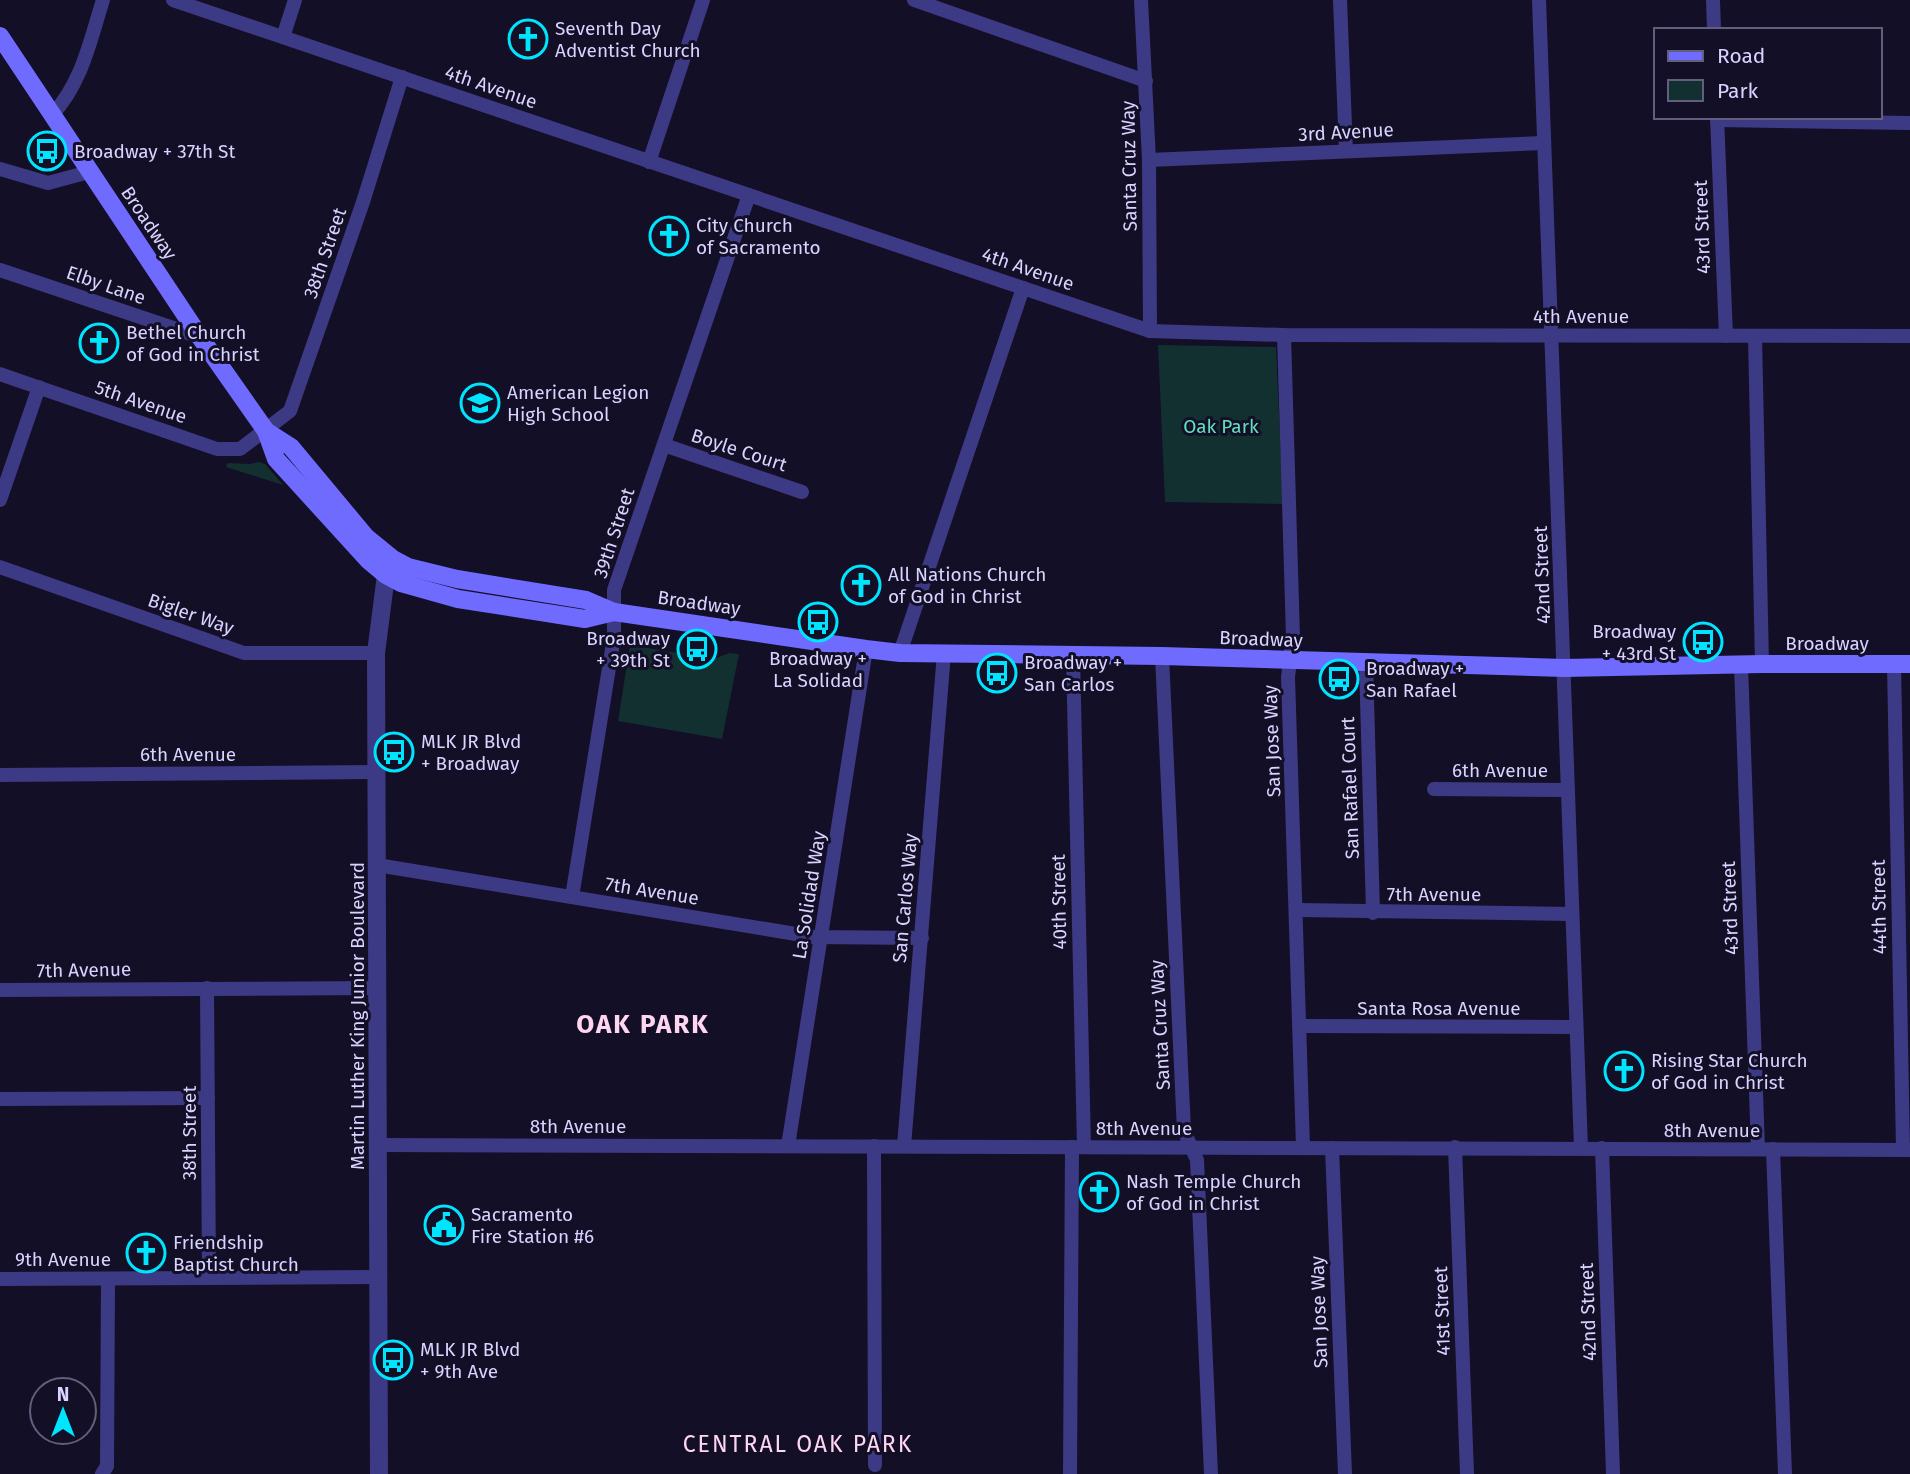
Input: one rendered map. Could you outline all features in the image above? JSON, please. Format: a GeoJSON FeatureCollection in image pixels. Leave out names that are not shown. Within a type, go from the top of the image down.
{"type":"FeatureCollection","features":[{"type":"Feature","properties":{"kind":"main road","name":"Broadway"},"geometry":{"type":"LineString","coordinates":[[0,36],[200,337],[266,431],[276,458],[353,545],[390,567],[416,589],[488,604],[585,619],[614,612],[900,653],[1162,656],[1564,668],[1902,664]]}},
{"type":"Feature","properties":{"kind":"street"},"geometry":{"type":"LineString","coordinates":[[52,115],[66,100],[78,77],[103,0]]}},
{"type":"Feature","properties":{"kind":"street","name":"4th Avenue"},"geometry":{"type":"LineString","coordinates":[[173,0],[1150,331],[1284,334],[1910,336]]}},
{"type":"Feature","properties":{"kind":"street"},"geometry":{"type":"LineString","coordinates":[[283,37],[295,0]]}},
{"type":"Feature","properties":{"kind":"street"},"geometry":{"type":"LineString","coordinates":[[649,162],[703,0]]}},
{"type":"Feature","properties":{"kind":"street"},"geometry":{"type":"LineString","coordinates":[[914,0],[1146,81]]}},
{"type":"Feature","properties":{"kind":"street","name":"Santa Cruz Way"},"geometry":{"type":"LineString","coordinates":[[1141,0],[1149,160],[1150,331]]}},
{"type":"Feature","properties":{"kind":"street"},"geometry":{"type":"LineString","coordinates":[[1340,0],[1346,152]]}},
{"type":"Feature","properties":{"kind":"street","name":"42nd Street"},"geometry":{"type":"LineString","coordinates":[[1539,0],[1581,1148]]}},
{"type":"Feature","properties":{"kind":"street"},"geometry":{"type":"LineString","coordinates":[[1713,0],[1714,28]]}},
{"type":"Feature","properties":{"kind":"street","name":"38th Street"},"geometry":{"type":"LineString","coordinates":[[266,431],[290,411],[363,202],[402,77]]}},
{"type":"Feature","properties":{"kind":"street"},"geometry":{"type":"LineString","coordinates":[[1717,119],[1910,123]]}},
{"type":"Feature","properties":{"kind":"street","name":"43rd Street"},"geometry":{"type":"LineString","coordinates":[[1717,119],[1726,336]]}},
{"type":"Feature","properties":{"kind":"street","name":"3rd Avenue"},"geometry":{"type":"LineString","coordinates":[[1149,160],[1544,142]]}},
{"type":"Feature","properties":{"kind":"street"},"geometry":{"type":"LineString","coordinates":[[0,169],[48,183],[89,172]]}},
{"type":"Feature","properties":{"kind":"street","name":"39th Street"},"geometry":{"type":"LineString","coordinates":[[572,897],[614,637],[615,586],[749,195]]}},
{"type":"Feature","properties":{"kind":"street","name":"Elby Lane"},"geometry":{"type":"LineString","coordinates":[[0,270],[200,337]]}},
{"type":"Feature","properties":{"kind":"street"},"geometry":{"type":"LineString","coordinates":[[900,653],[1023,288]]}},
{"type":"Feature","properties":{"kind":"street","name":"San Jose Way"},"geometry":{"type":"LineString","coordinates":[[1284,334],[1293,638],[1289,677],[1303,1147]]}},
{"type":"Feature","properties":{"kind":"street"},"geometry":{"type":"LineString","coordinates":[[1755,336],[1762,664]]}},
{"type":"Feature","properties":{"kind":"street","name":"5th Avenue"},"geometry":{"type":"LineString","coordinates":[[0,374],[217,449],[240,449],[266,431]]}},
{"type":"Feature","properties":{"kind":"street"},"geometry":{"type":"LineString","coordinates":[[0,499],[38,387]]}},
{"type":"Feature","properties":{"kind":"street","name":"Boyle Court"},"geometry":{"type":"LineString","coordinates":[[664,445],[802,492]]}},
{"type":"Feature","properties":{"kind":"street","name":"Bigler Way"},"geometry":{"type":"LineString","coordinates":[[0,567],[244,653],[376,653]]}},
{"type":"Feature","properties":{"kind":"street","name":"Martin Luther King Junior Boulevard"},"geometry":{"type":"LineString","coordinates":[[379,1474],[376,653],[390,567]]}},
{"type":"Feature","properties":{"kind":"street","name":"La Solidad Way"},"geometry":{"type":"LineString","coordinates":[[788,1146],[823,937],[866,649]]}},
{"type":"Feature","properties":{"kind":"street","name":"San Carlos Way"},"geometry":{"type":"LineString","coordinates":[[904,1146],[944,653]]}},
{"type":"Feature","properties":{"kind":"street","name":"40th Street"},"geometry":{"type":"LineString","coordinates":[[1070,1474],[1078,1147],[1073,656]]}},
{"type":"Feature","properties":{"kind":"street","name":"Santa Cruz Way"},"geometry":{"type":"LineString","coordinates":[[1162,656],[1184,1131],[1197,1160],[1211,1474]]}},
{"type":"Feature","properties":{"kind":"street","name":"San Rafael Court"},"geometry":{"type":"LineString","coordinates":[[1366,663],[1373,913]]}},
{"type":"Feature","properties":{"kind":"street","name":"43rd Street"},"geometry":{"type":"LineString","coordinates":[[1741,664],[1758,1149]]}},
{"type":"Feature","properties":{"kind":"street","name":"44th Street"},"geometry":{"type":"LineString","coordinates":[[1902,664],[1906,1150]]}},
{"type":"Feature","properties":{"kind":"street","name":"6th Avenue"},"geometry":{"type":"LineString","coordinates":[[0,775],[376,772]]}},
{"type":"Feature","properties":{"kind":"street","name":"6th Avenue"},"geometry":{"type":"LineString","coordinates":[[1434,789],[1567,790]]}},
{"type":"Feature","properties":{"kind":"street","name":"7th Avenue"},"geometry":{"type":"LineString","coordinates":[[377,865],[823,937],[922,937]]}},
{"type":"Feature","properties":{"kind":"street","name":"7th Avenue"},"geometry":{"type":"LineString","coordinates":[[1297,910],[1572,914]]}},
{"type":"Feature","properties":{"kind":"street","name":"38th Street"},"geometry":{"type":"LineString","coordinates":[[207,988],[209,1278]]}},
{"type":"Feature","properties":{"kind":"street","name":"7th Avenue"},"geometry":{"type":"LineString","coordinates":[[0,990],[379,988]]}},
{"type":"Feature","properties":{"kind":"street","name":"Santa Rosa Avenue"},"geometry":{"type":"LineString","coordinates":[[1301,1026],[1576,1027]]}},
{"type":"Feature","properties":{"kind":"street"},"geometry":{"type":"LineString","coordinates":[[0,1100],[208,1098]]}},
{"type":"Feature","properties":{"kind":"street","name":"8th Avenue"},"geometry":{"type":"LineString","coordinates":[[379,1145],[1906,1150]]}},
{"type":"Feature","properties":{"kind":"street"},"geometry":{"type":"LineString","coordinates":[[874,1146],[875,1465]]}},
{"type":"Feature","properties":{"kind":"street","name":"41st Street"},"geometry":{"type":"LineString","coordinates":[[1455,1147],[1467,1474]]}},
{"type":"Feature","properties":{"kind":"street","name":"San Jose Way"},"geometry":{"type":"LineString","coordinates":[[1332,1148],[1345,1474]]}},
{"type":"Feature","properties":{"kind":"street","name":"42nd Street"},"geometry":{"type":"LineString","coordinates":[[1602,1148],[1613,1474]]}},
{"type":"Feature","properties":{"kind":"street"},"geometry":{"type":"LineString","coordinates":[[1773,1149],[1785,1474]]}},
{"type":"Feature","properties":{"kind":"street","name":"9th Avenue"},"geometry":{"type":"LineString","coordinates":[[0,1279],[378,1277]]}},
{"type":"Feature","properties":{"kind":"street"},"geometry":{"type":"LineString","coordinates":[[103,1474],[107,1466],[108,1279]]}},
{"type":"Feature","properties":{"kind":"green space","name":"Oak Park"},"geometry":{"type":"Polygon","coordinates":[[[1158,345],[1276,347],[1283,504],[1165,502],[1158,345]]]}},
{"type":"Feature","properties":{"kind":"green space"},"geometry":{"type":"Polygon","coordinates":[[[228,463],[265,464],[283,485],[226,467],[228,463]]]}},
{"type":"Feature","properties":{"kind":"green space"},"geometry":{"type":"Polygon","coordinates":[[[630,645],[714,659],[729,653],[739,654],[722,739],[618,721],[630,645]]]}},
{"type":"Feature","properties":{"kind":"place","name":"Seventh Day Adventist Church"},"geometry":{"type":"Point","coordinates":[528,39]}},
{"type":"Feature","properties":{"kind":"place","name":"Broadway + 37th St"},"geometry":{"type":"Point","coordinates":[47,151]}},
{"type":"Feature","properties":{"kind":"place","name":"City Church of Sacramento"},"geometry":{"type":"Point","coordinates":[669,236]}},
{"type":"Feature","properties":{"kind":"place","name":"Bethel Church of God in Christ"},"geometry":{"type":"Point","coordinates":[99,343]}},
{"type":"Feature","properties":{"kind":"place","name":"American Legion High School"},"geometry":{"type":"Point","coordinates":[480,403]}},
{"type":"Feature","properties":{"kind":"place","name":"All Nations Church of God in Christ"},"geometry":{"type":"Point","coordinates":[861,585]}},
{"type":"Feature","properties":{"kind":"place","name":"Broadway + La Solidad"},"geometry":{"type":"Point","coordinates":[818,622]}},
{"type":"Feature","properties":{"kind":"place","name":"Broadway + 43rd St"},"geometry":{"type":"Point","coordinates":[1703,642]}},
{"type":"Feature","properties":{"kind":"place","name":"Broadway + 39th St"},"geometry":{"type":"Point","coordinates":[697,649]}},
{"type":"Feature","properties":{"kind":"place","name":"Broadway + San Carlos"},"geometry":{"type":"Point","coordinates":[997,673]}},
{"type":"Feature","properties":{"kind":"place","name":"Broadway + San Rafael"},"geometry":{"type":"Point","coordinates":[1339,679]}},
{"type":"Feature","properties":{"kind":"place","name":"MLK JR Blvd + Broadway"},"geometry":{"type":"Point","coordinates":[394,752]}},
{"type":"Feature","properties":{"kind":"place","name":"Rising Star Church of God in Christ"},"geometry":{"type":"Point","coordinates":[1624,1071]}},
{"type":"Feature","properties":{"kind":"place","name":"Nash Temple Church of God in Christ"},"geometry":{"type":"Point","coordinates":[1099,1192]}},
{"type":"Feature","properties":{"kind":"place","name":"Sacramento Fire Station #6"},"geometry":{"type":"Point","coordinates":[444,1225]}},
{"type":"Feature","properties":{"kind":"place","name":"Friendship Baptist Church"},"geometry":{"type":"Point","coordinates":[146,1253]}},
{"type":"Feature","properties":{"kind":"place","name":"MLK JR Blvd + 9th Ave"},"geometry":{"type":"Point","coordinates":[393,1360]}},
{"type":"Feature","properties":{"kind":"district","name":"OAK PARK"},"geometry":{"type":"Point","coordinates":[643,1024]}},
{"type":"Feature","properties":{"kind":"district","name":"CENTRAL OAK PARK"},"geometry":{"type":"Point","coordinates":[798,1444]}}]}
